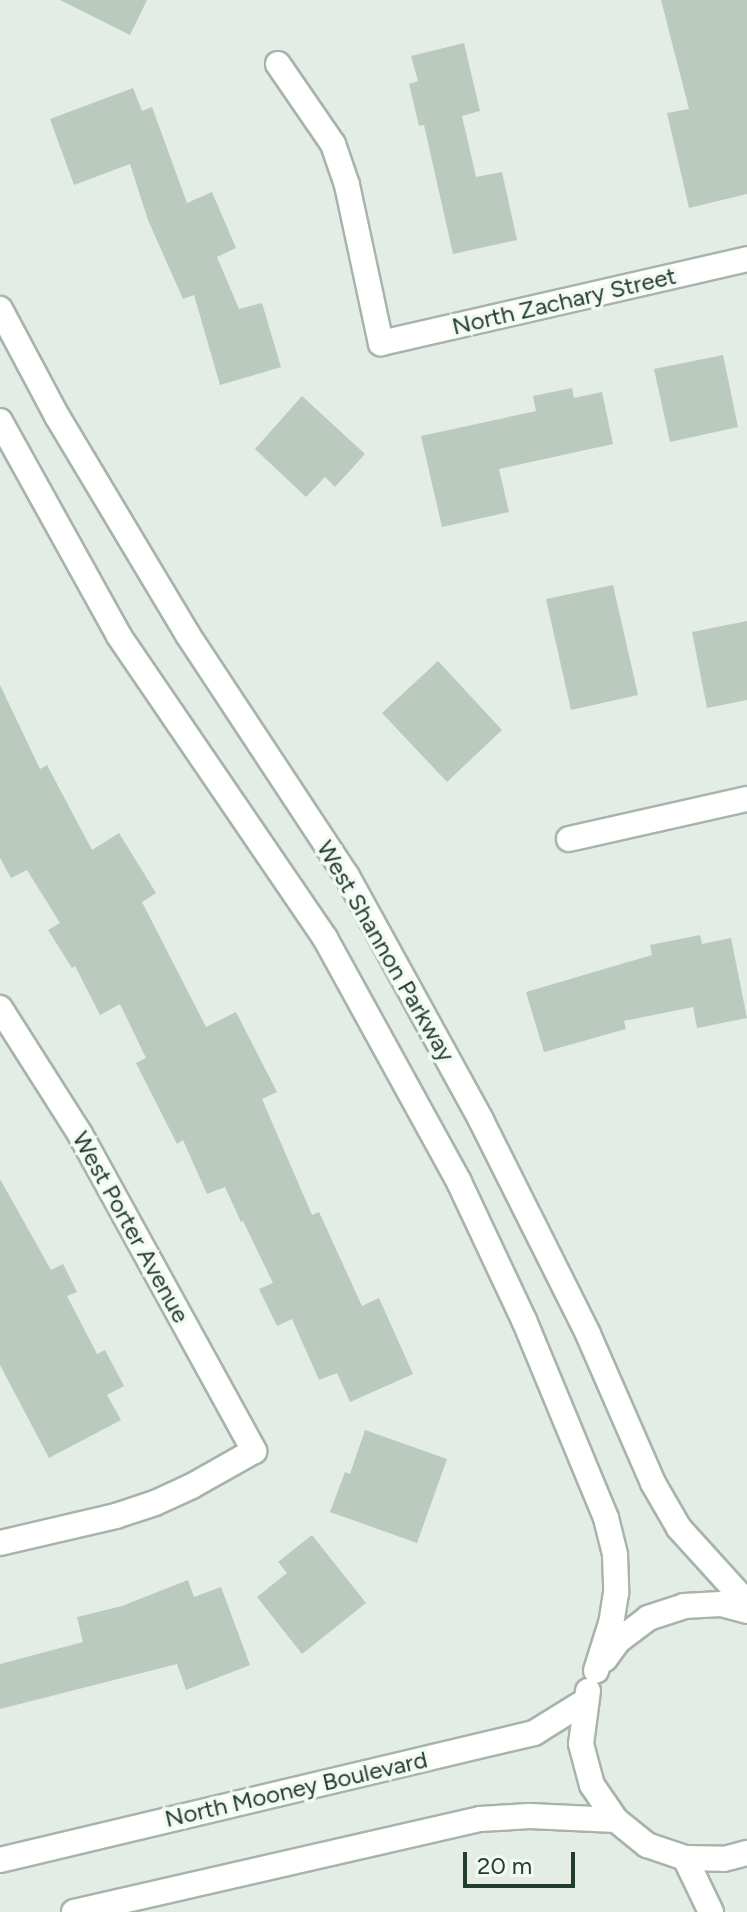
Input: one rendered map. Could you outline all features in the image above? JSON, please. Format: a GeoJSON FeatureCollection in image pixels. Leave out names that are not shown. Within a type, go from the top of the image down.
{"type":"FeatureCollection","features":[{"type":"Feature","properties":{"kind":"street","name":"North Zachary Street"},"geometry":{"type":"LineString","coordinates":[[278,64],[333,144],[347,185],[381,343],[747,259]]}},
{"type":"Feature","properties":{"kind":"street","name":"West Shannon Parkway"},"geometry":{"type":"LineString","coordinates":[[0,309],[57,416],[188,635],[347,876],[488,1135],[588,1334],[653,1483],[679,1528],[747,1603]]}},
{"type":"Feature","properties":{"kind":"street","name":"West Shannon Parkway"},"geometry":{"type":"LineString","coordinates":[[0,421],[119,636],[325,938],[459,1182],[524,1320],[606,1518],[615,1555],[616,1593],[611,1623],[596,1671]]}},
{"type":"Feature","properties":{"kind":"street"},"geometry":{"type":"LineString","coordinates":[[569,839],[747,799]]}},
{"type":"Feature","properties":{"kind":"street","name":"West Porter Avenue"},"geometry":{"type":"LineString","coordinates":[[0,1008],[80,1134],[254,1451],[155,1503],[116,1516],[0,1543]]}},
{"type":"Feature","properties":{"kind":"street"},"geometry":{"type":"LineString","coordinates":[[747,1611],[721,1604],[684,1606],[648,1618],[618,1641],[596,1671],[584,1702],[581,1744],[592,1785],[616,1820],[647,1845],[685,1858],[724,1859],[747,1853]]}},
{"type":"Feature","properties":{"kind":"street","name":"North Mooney Boulevard"},"geometry":{"type":"LineString","coordinates":[[0,1860],[534,1733],[584,1702]]}},
{"type":"Feature","properties":{"kind":"street"},"geometry":{"type":"LineString","coordinates":[[74,1912],[480,1819],[530,1816],[616,1820]]}},
{"type":"Feature","properties":{"kind":"street"},"geometry":{"type":"LineString","coordinates":[[685,1858],[711,1912]]}},
{"type":"Feature","properties":{"kind":"building"},"geometry":{"type":"Polygon","coordinates":[[[60,0],[147,0],[130,35],[60,0]]]}},
{"type":"Feature","properties":{"kind":"building"},"geometry":{"type":"Polygon","coordinates":[[[661,0],[747,0],[747,194],[689,208],[667,113],[689,109],[661,0]]]}},
{"type":"Feature","properties":{"kind":"building"},"geometry":{"type":"Polygon","coordinates":[[[464,43],[480,111],[462,116],[476,177],[502,172],[517,240],[453,254],[424,125],[419,126],[409,84],[418,81],[411,56],[464,43]]]}},
{"type":"Feature","properties":{"kind":"building"},"geometry":{"type":"Polygon","coordinates":[[[133,88],[142,111],[152,107],[187,203],[212,192],[236,248],[217,257],[239,309],[262,303],[281,367],[220,385],[194,295],[183,299],[148,220],[130,164],[74,185],[50,119],[133,88]]]}},
{"type":"Feature","properties":{"kind":"building"},"geometry":{"type":"Polygon","coordinates":[[[723,355],[738,427],[670,442],[654,369],[723,355]]]}},
{"type":"Feature","properties":{"kind":"building"},"geometry":{"type":"Polygon","coordinates":[[[572,388],[574,398],[602,392],[613,444],[499,469],[509,512],[442,527],[421,436],[536,411],[533,396],[572,388]]]}},
{"type":"Feature","properties":{"kind":"building"},"geometry":{"type":"Polygon","coordinates":[[[302,396],[365,454],[335,487],[325,477],[306,497],[255,449],[302,396]]]}},
{"type":"Feature","properties":{"kind":"building"},"geometry":{"type":"Polygon","coordinates":[[[613,585],[638,695],[571,710],[546,599],[613,585]]]}},
{"type":"Feature","properties":{"kind":"building"},"geometry":{"type":"Polygon","coordinates":[[[747,621],[747,700],[707,708],[692,632],[747,621]]]}},
{"type":"Feature","properties":{"kind":"building"},"geometry":{"type":"Polygon","coordinates":[[[438,661],[502,730],[447,782],[382,713],[438,661]]]}},
{"type":"Feature","properties":{"kind":"building"},"geometry":{"type":"Polygon","coordinates":[[[0,685],[40,769],[47,765],[92,850],[119,833],[156,893],[142,902],[206,1027],[236,1012],[277,1092],[262,1099],[312,1215],[319,1212],[362,1306],[379,1298],[413,1374],[350,1402],[337,1373],[319,1380],[292,1319],[277,1326],[259,1289],[273,1283],[243,1221],[225,1187],[207,1194],[183,1140],[177,1144],[136,1063],[146,1058],[120,1004],[100,1015],[75,966],[72,968],[48,930],[60,923],[27,870],[11,878],[0,858],[0,685]]]}},
{"type":"Feature","properties":{"kind":"building"},"geometry":{"type":"Polygon","coordinates":[[[700,935],[702,944],[731,938],[747,1018],[697,1028],[693,1007],[624,1021],[626,1029],[544,1052],[526,992],[652,955],[650,945],[700,935]]]}},
{"type":"Feature","properties":{"kind":"building"},"geometry":{"type":"Polygon","coordinates":[[[0,1179],[51,1270],[63,1264],[77,1292],[67,1296],[97,1354],[105,1350],[124,1386],[107,1395],[121,1420],[49,1458],[0,1365],[0,1179]]]}},
{"type":"Feature","properties":{"kind":"building"},"geometry":{"type":"Polygon","coordinates":[[[365,1430],[447,1459],[417,1543],[330,1512],[345,1472],[350,1474],[365,1430]]]}},
{"type":"Feature","properties":{"kind":"building"},"geometry":{"type":"Polygon","coordinates":[[[312,1535],[366,1603],[302,1654],[257,1597],[287,1573],[278,1562],[312,1535]]]}},
{"type":"Feature","properties":{"kind":"building"},"geometry":{"type":"Polygon","coordinates":[[[188,1580],[194,1597],[221,1587],[250,1665],[186,1690],[177,1664],[0,1709],[0,1664],[83,1642],[77,1617],[122,1606],[188,1580]]]}}]}
